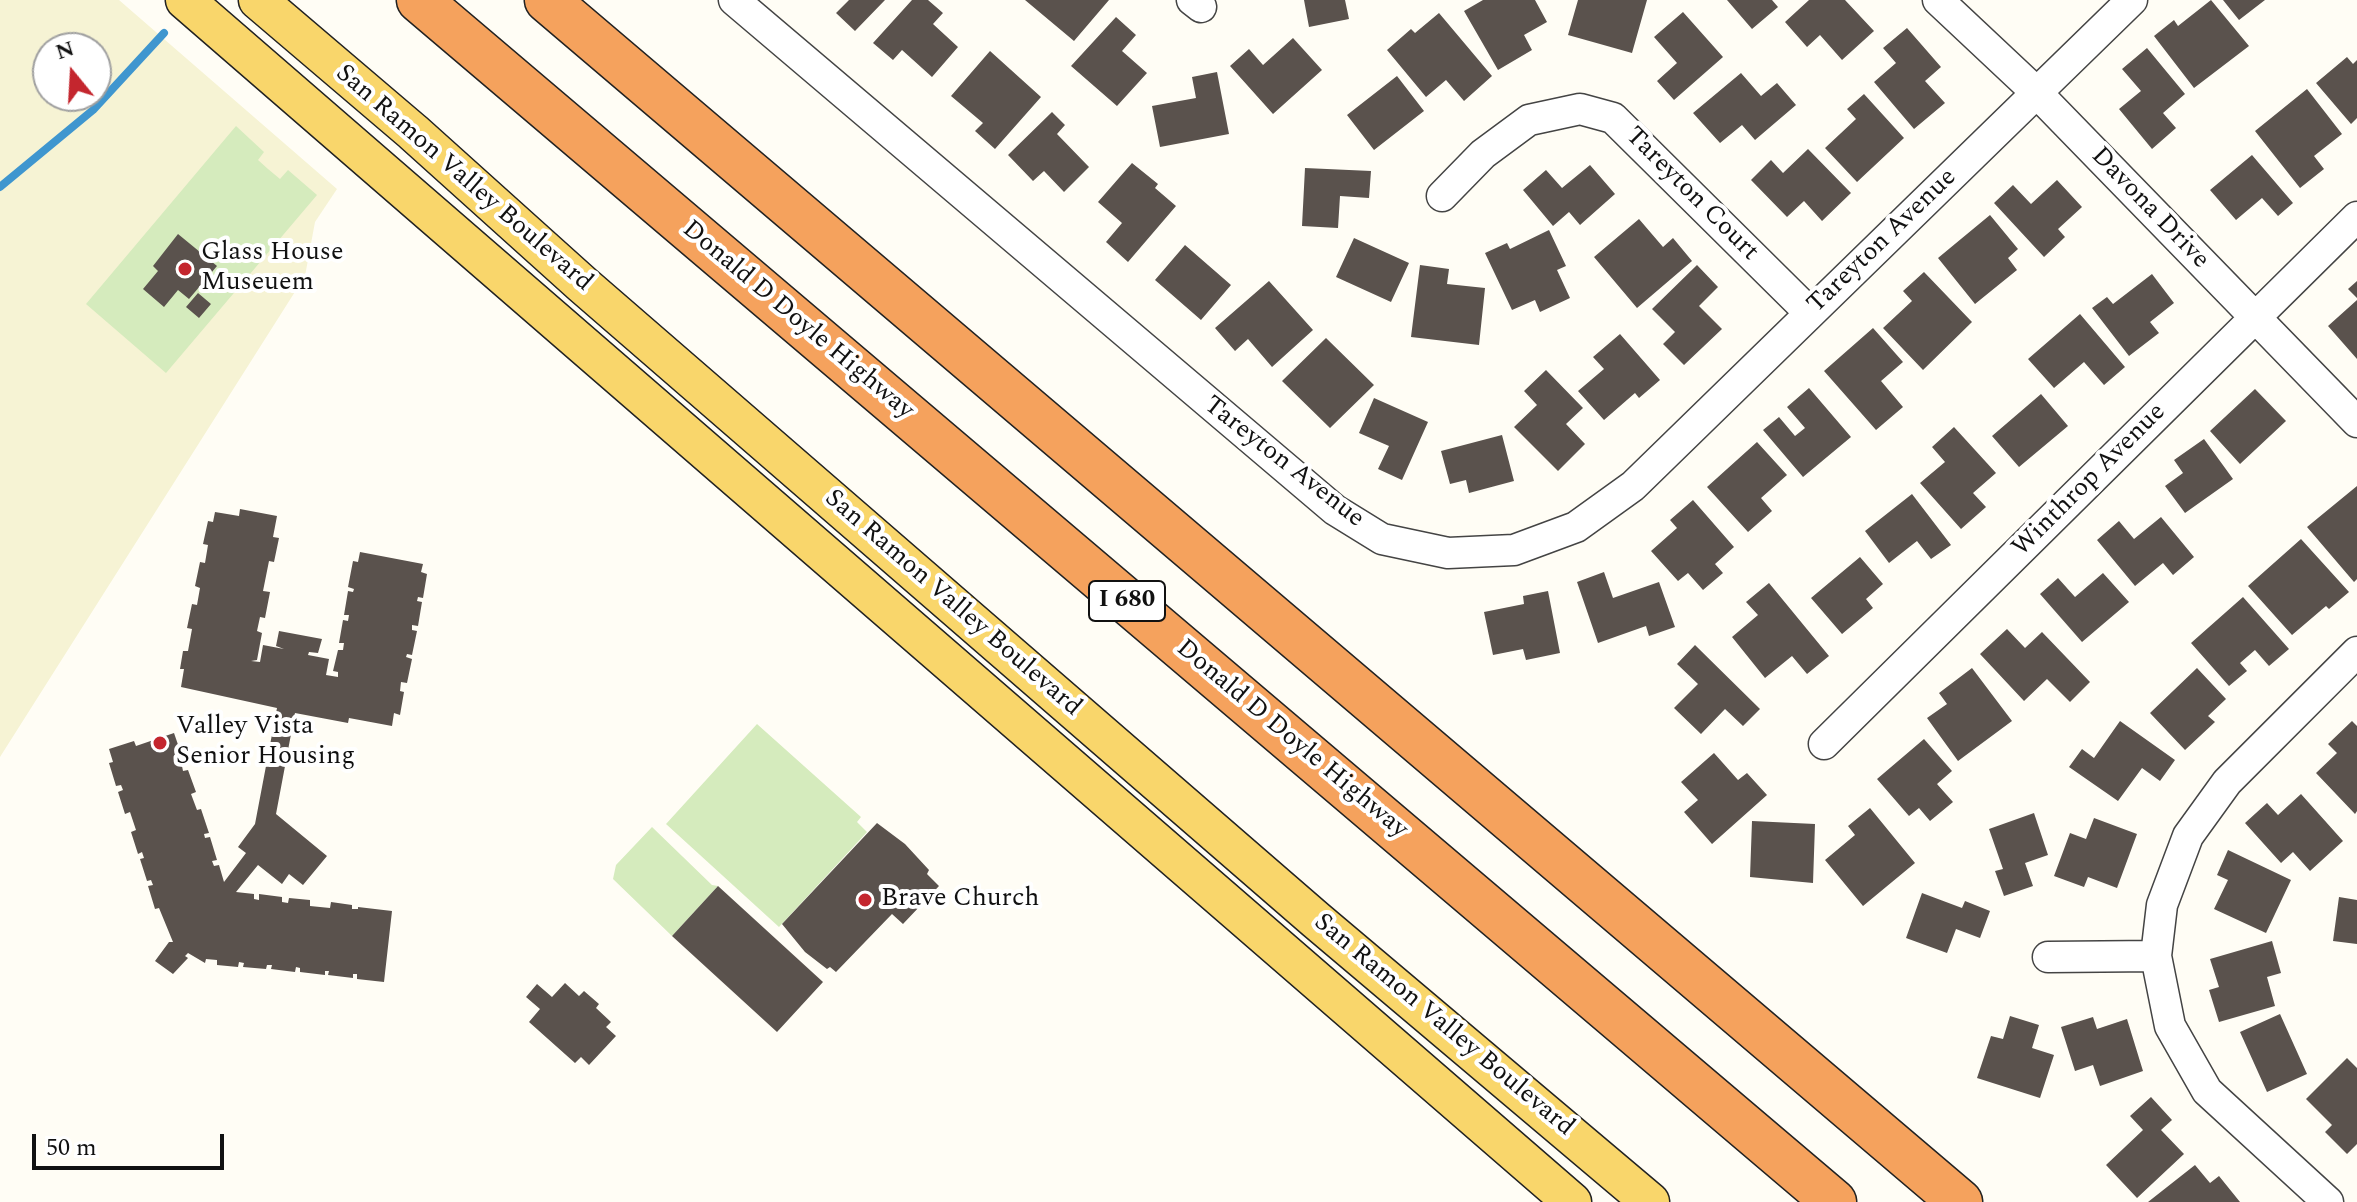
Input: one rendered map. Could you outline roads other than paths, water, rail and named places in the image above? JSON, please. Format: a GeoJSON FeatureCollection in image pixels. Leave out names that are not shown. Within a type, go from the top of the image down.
{"type":"FeatureCollection","features":[{"type":"Feature","properties":{"kind":"highway","name":"Donald D Doyle Highway"},"geometry":{"type":"LineString","coordinates":[[419,0],[1834,1202]]}},
{"type":"Feature","properties":{"kind":"highway"},"geometry":{"type":"LineString","coordinates":[[547,0],[1960,1202]]}},
{"type":"Feature","properties":{"kind":"main road","name":"San Ramon Valley Boulevard"},"geometry":{"type":"LineString","coordinates":[[185,0],[1572,1202]]}},
{"type":"Feature","properties":{"kind":"main road","name":"San Ramon Valley Boulevard"},"geometry":{"type":"LineString","coordinates":[[258,0],[1316,920],[1650,1202]]}},
{"type":"Feature","properties":{"kind":"main road"},"geometry":{"type":"LineString","coordinates":[[1287,953],[1316,920]]}},
{"type":"Feature","properties":{"kind":"street","name":"Tareyton Avenue"},"geometry":{"type":"LineString","coordinates":[[734,0],[1335,510],[1382,539],[1448,553],[1514,550],[1576,527],[1633,486],[2132,0]]}},
{"type":"Feature","properties":{"kind":"street","name":"Davona Drive"},"geometry":{"type":"LineString","coordinates":[[1938,0],[2036,92],[2357,422]]}},
{"type":"Feature","properties":{"kind":"street","name":"Tareyton Court"},"geometry":{"type":"LineString","coordinates":[[1442,196],[1483,154],[1529,120],[1580,109],[1613,118],[1810,313]]}},
{"type":"Feature","properties":{"kind":"street","name":"Winthrop Avenue"},"geometry":{"type":"LineString","coordinates":[[1824,744],[2357,217]]}},
{"type":"Feature","properties":{"kind":"street"},"geometry":{"type":"LineString","coordinates":[[2328,1202],[2207,1091],[2170,1026],[2156,956],[2162,905],[2188,836],[2227,782],[2357,652]]}},
{"type":"Feature","properties":{"kind":"street"},"geometry":{"type":"LineString","coordinates":[[2048,957],[2156,956]]}},
{"type":"Feature","properties":{"kind":"waterway"},"geometry":{"type":"LineString","coordinates":[[0,187],[93,110],[164,33]]}},
{"type":"Feature","properties":{"kind":"place","name":"Glass House Museuem"},"geometry":{"type":"Point","coordinates":[185,269]}},
{"type":"Feature","properties":{"kind":"place","name":"Valley Vista Senior Housing"},"geometry":{"type":"Point","coordinates":[160,743]}},
{"type":"Feature","properties":{"kind":"place","name":"Brave Church"},"geometry":{"type":"Point","coordinates":[865,900]}}]}
